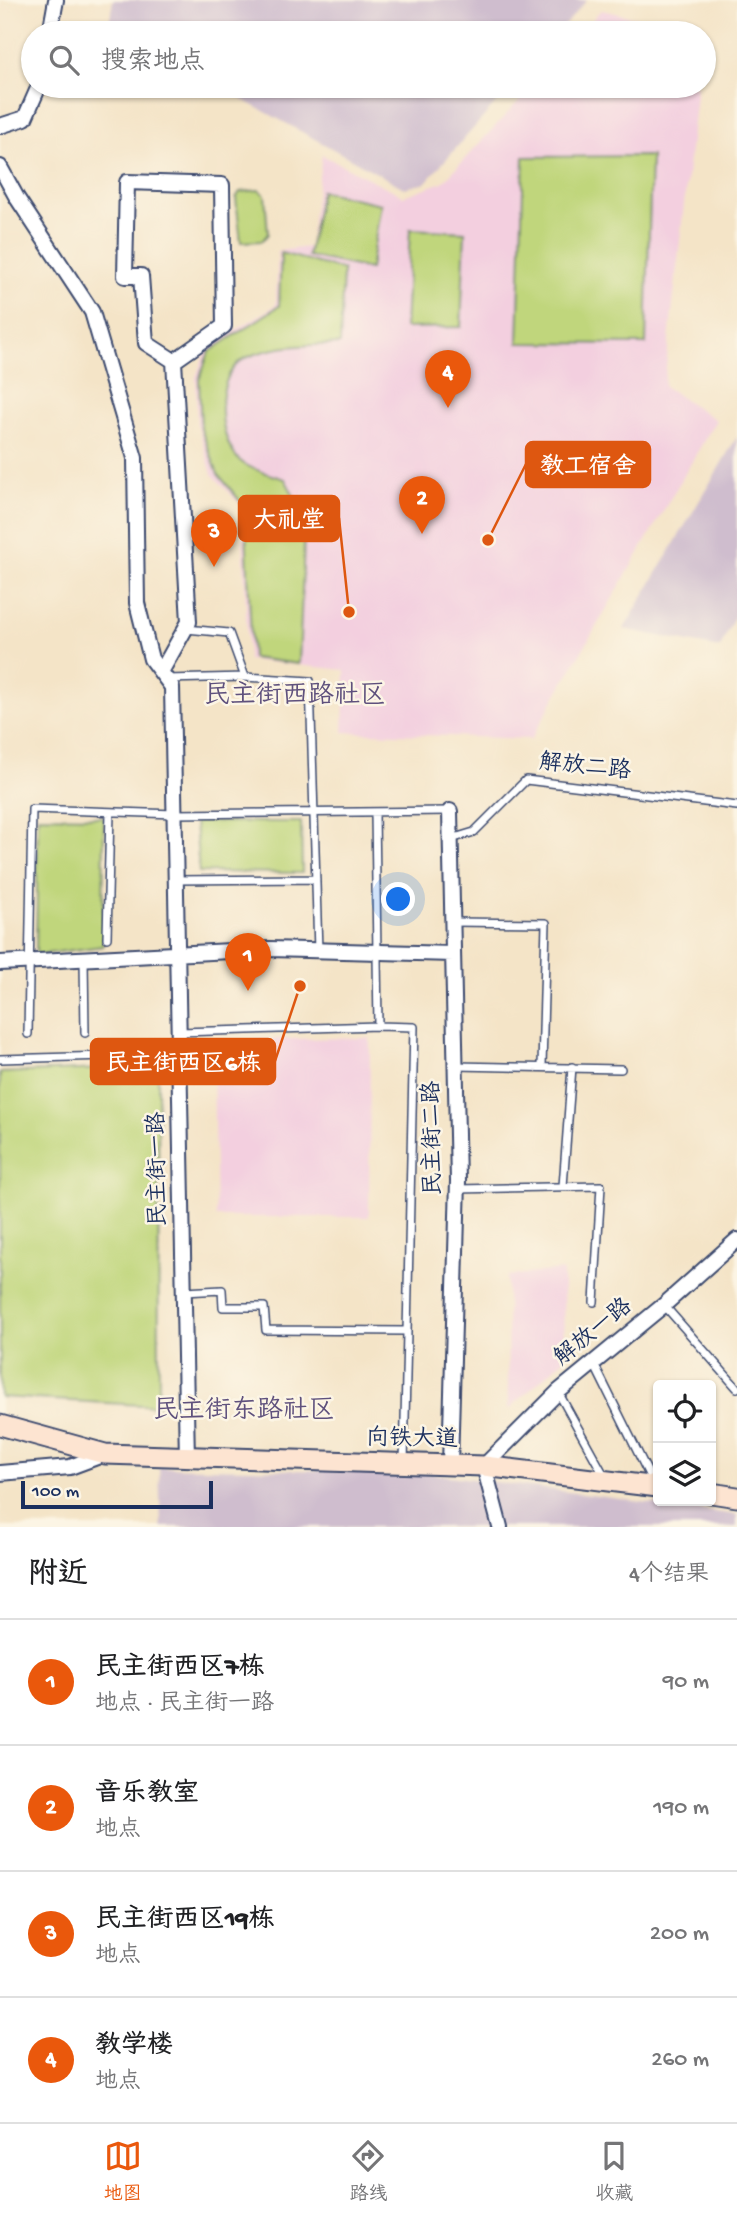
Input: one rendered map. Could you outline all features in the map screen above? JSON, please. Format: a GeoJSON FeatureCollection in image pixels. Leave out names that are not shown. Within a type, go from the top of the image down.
{"type":"FeatureCollection","features":[{"type":"Feature","properties":{"kind":"street"},"geometry":{"type":"LineString","coordinates":[[52,21],[56,0]]}},
{"type":"Feature","properties":{"kind":"street"},"geometry":{"type":"LineString","coordinates":[[0,126],[25,118],[34,98]]}},
{"type":"Feature","properties":{"kind":"street","name":"民主街一路"},"geometry":{"type":"LineString","coordinates":[[0,167],[17,198],[92,312],[135,458],[136,603],[151,659],[173,687],[187,1459]]}},
{"type":"Feature","properties":{"kind":"street"},"geometry":{"type":"LineString","coordinates":[[127,182],[222,186],[224,326],[174,361],[146,343],[141,276],[125,276],[127,182]]}},
{"type":"Feature","properties":{"kind":"street"},"geometry":{"type":"LineString","coordinates":[[164,676],[189,622],[174,361]]}},
{"type":"Feature","properties":{"kind":"street","name":"民主街二路"},"geometry":{"type":"LineString","coordinates":[[450,811],[458,1189],[450,1465]]}},
{"type":"Feature","properties":{"kind":"street"},"geometry":{"type":"LineString","coordinates":[[0,963],[178,952],[453,954]]}},
{"type":"Feature","properties":{"kind":"street","name":"解放一路"},"geometry":{"type":"LineString","coordinates":[[484,1466],[558,1392],[664,1305],[737,1240]]}},
{"type":"Feature","properties":{"kind":"street","name":"向铁大道"},"geometry":{"type":"LineString","coordinates":[[0,1425],[105,1454],[187,1459],[484,1466],[653,1487]]}},
{"type":"Feature","properties":{"kind":"street"},"geometry":{"type":"LineString","coordinates":[[0,1474],[70,1467],[105,1454]]}},
{"type":"Feature","properties":{"kind":"street"},"geometry":{"type":"LineString","coordinates":[[484,1466],[500,1527]]}},
{"type":"Feature","properties":{"kind":"street"},"geometry":{"type":"LineString","coordinates":[[716,1494],[737,1497]]}},
{"type":"Feature","properties":{"kind":"lane"},"geometry":{"type":"LineString","coordinates":[[186,628],[229,633],[245,677]]}},
{"type":"Feature","properties":{"kind":"lane"},"geometry":{"type":"LineString","coordinates":[[164,676],[310,681],[318,951]]}},
{"type":"Feature","properties":{"kind":"lane","name":"解放二路"},"geometry":{"type":"LineString","coordinates":[[450,840],[474,832],[526,780],[737,806]]}},
{"type":"Feature","properties":{"kind":"lane"},"geometry":{"type":"LineString","coordinates":[[29,1034],[32,809],[175,814],[450,811]]}},
{"type":"Feature","properties":{"kind":"lane"},"geometry":{"type":"LineString","coordinates":[[107,938],[110,812]]}},
{"type":"Feature","properties":{"kind":"lane"},"geometry":{"type":"LineString","coordinates":[[375,812],[378,1026]]}},
{"type":"Feature","properties":{"kind":"lane"},"geometry":{"type":"LineString","coordinates":[[176,880],[316,879]]}},
{"type":"Feature","properties":{"kind":"lane"},"geometry":{"type":"LineString","coordinates":[[452,922],[545,923],[542,1066]]}},
{"type":"Feature","properties":{"kind":"lane"},"geometry":{"type":"LineString","coordinates":[[84,959],[85,1033]]}},
{"type":"Feature","properties":{"kind":"lane"},"geometry":{"type":"LineString","coordinates":[[179,1032],[414,1027],[404,1464]]}},
{"type":"Feature","properties":{"kind":"lane"},"geometry":{"type":"LineString","coordinates":[[0,1059],[180,1054]]}},
{"type":"Feature","properties":{"kind":"lane"},"geometry":{"type":"LineString","coordinates":[[456,1066],[621,1069]]}},
{"type":"Feature","properties":{"kind":"lane"},"geometry":{"type":"LineString","coordinates":[[564,1186],[572,1067]]}},
{"type":"Feature","properties":{"kind":"lane"},"geometry":{"type":"LineString","coordinates":[[458,1189],[601,1186],[594,1302]]}},
{"type":"Feature","properties":{"kind":"lane"},"geometry":{"type":"LineString","coordinates":[[184,1292],[222,1290],[223,1307],[264,1307],[265,1330],[407,1331]]}},
{"type":"Feature","properties":{"kind":"lane"},"geometry":{"type":"LineString","coordinates":[[664,1305],[737,1388]]}},
{"type":"Feature","properties":{"kind":"lane"},"geometry":{"type":"LineString","coordinates":[[593,1362],[653,1481]]}},
{"type":"Feature","properties":{"kind":"lane"},"geometry":{"type":"LineString","coordinates":[[558,1392],[607,1481]]}},
{"type":"Feature","properties":{"kind":"shaded area"},"geometry":{"type":"Polygon","coordinates":[[[113,0],[587,0],[569,21],[110,21],[113,0]]]}},
{"type":"Feature","properties":{"kind":"shaded area"},"geometry":{"type":"Polygon","coordinates":[[[601,10],[652,21],[591,21],[601,10]]]}},
{"type":"Feature","properties":{"kind":"shaded area"},"geometry":{"type":"Polygon","coordinates":[[[240,98],[500,98],[425,183],[404,188],[240,98]]]}},
{"type":"Feature","properties":{"kind":"shaded area"},"geometry":{"type":"Polygon","coordinates":[[[522,98],[696,98],[664,386],[716,420],[531,739],[343,732],[345,670],[248,660],[242,506],[212,474],[197,423],[196,377],[207,348],[276,305],[278,251],[309,247],[322,155],[404,196],[443,182],[522,98]]]}},
{"type":"Feature","properties":{"kind":"shaded area"},"geometry":{"type":"Polygon","coordinates":[[[737,437],[737,611],[720,648],[624,629],[737,437]]]}},
{"type":"Feature","properties":{"kind":"shaded area"},"geometry":{"type":"Polygon","coordinates":[[[370,1038],[369,1217],[216,1217],[213,1069],[198,1072],[198,1040],[370,1038]]]}},
{"type":"Feature","properties":{"kind":"shaded area"},"geometry":{"type":"Polygon","coordinates":[[[563,1270],[564,1359],[508,1410],[507,1276],[563,1270]]]}},
{"type":"Feature","properties":{"kind":"shaded area"},"geometry":{"type":"Polygon","coordinates":[[[159,1467],[428,1473],[653,1504],[653,1506],[737,1515],[737,1527],[161,1527],[159,1467]]]}},
{"type":"Feature","properties":{"kind":"green space"},"geometry":{"type":"Polygon","coordinates":[[[651,156],[646,344],[518,343],[524,157],[651,156]]]}},
{"type":"Feature","properties":{"kind":"green space"},"geometry":{"type":"Polygon","coordinates":[[[259,190],[265,195],[268,234],[262,241],[241,242],[236,198],[240,192],[259,190]]]}},
{"type":"Feature","properties":{"kind":"green space"},"geometry":{"type":"Polygon","coordinates":[[[321,191],[381,204],[370,269],[308,256],[321,191]]]}},
{"type":"Feature","properties":{"kind":"green space"},"geometry":{"type":"Polygon","coordinates":[[[410,229],[465,232],[461,327],[405,328],[410,229]]]}},
{"type":"Feature","properties":{"kind":"green space"},"geometry":{"type":"Polygon","coordinates":[[[281,253],[343,270],[340,344],[279,348],[244,359],[234,367],[227,379],[222,410],[228,442],[235,455],[244,464],[285,479],[305,517],[299,664],[252,658],[245,507],[218,474],[201,429],[199,380],[209,352],[279,306],[281,253]]]}},
{"type":"Feature","properties":{"kind":"green space"},"geometry":{"type":"Polygon","coordinates":[[[38,816],[104,817],[103,946],[36,955],[38,816]]]}},
{"type":"Feature","properties":{"kind":"green space"},"geometry":{"type":"Polygon","coordinates":[[[195,822],[301,822],[302,873],[199,872],[195,822]]]}},
{"type":"Feature","properties":{"kind":"green space"},"geometry":{"type":"Polygon","coordinates":[[[158,1067],[159,1406],[0,1397],[0,1073],[158,1067]]]}},
{"type":"Feature","properties":{"kind":"place","name":"教学楼"},"geometry":{"type":"Point","coordinates":[448,408]}},
{"type":"Feature","properties":{"kind":"place","name":"音乐教室"},"geometry":{"type":"Point","coordinates":[422,534]}},
{"type":"Feature","properties":{"kind":"place","name":"教工宿舍"},"geometry":{"type":"Point","coordinates":[488,540]}},
{"type":"Feature","properties":{"kind":"place","name":"民主街西区19栋"},"geometry":{"type":"Point","coordinates":[214,567]}},
{"type":"Feature","properties":{"kind":"place","name":"大礼堂"},"geometry":{"type":"Point","coordinates":[349,612]}},
{"type":"Feature","properties":{"kind":"place","name":"民主街西区6栋"},"geometry":{"type":"Point","coordinates":[300,986]}},
{"type":"Feature","properties":{"kind":"place","name":"民主街西区7栋"},"geometry":{"type":"Point","coordinates":[248,991]}},
{"type":"Feature","properties":{"kind":"district","name":"民主街西路社区"},"geometry":{"type":"Point","coordinates":[295,697]}},
{"type":"Feature","properties":{"kind":"district","name":"民主街东路社区"},"geometry":{"type":"Point","coordinates":[244,1412]}}]}
